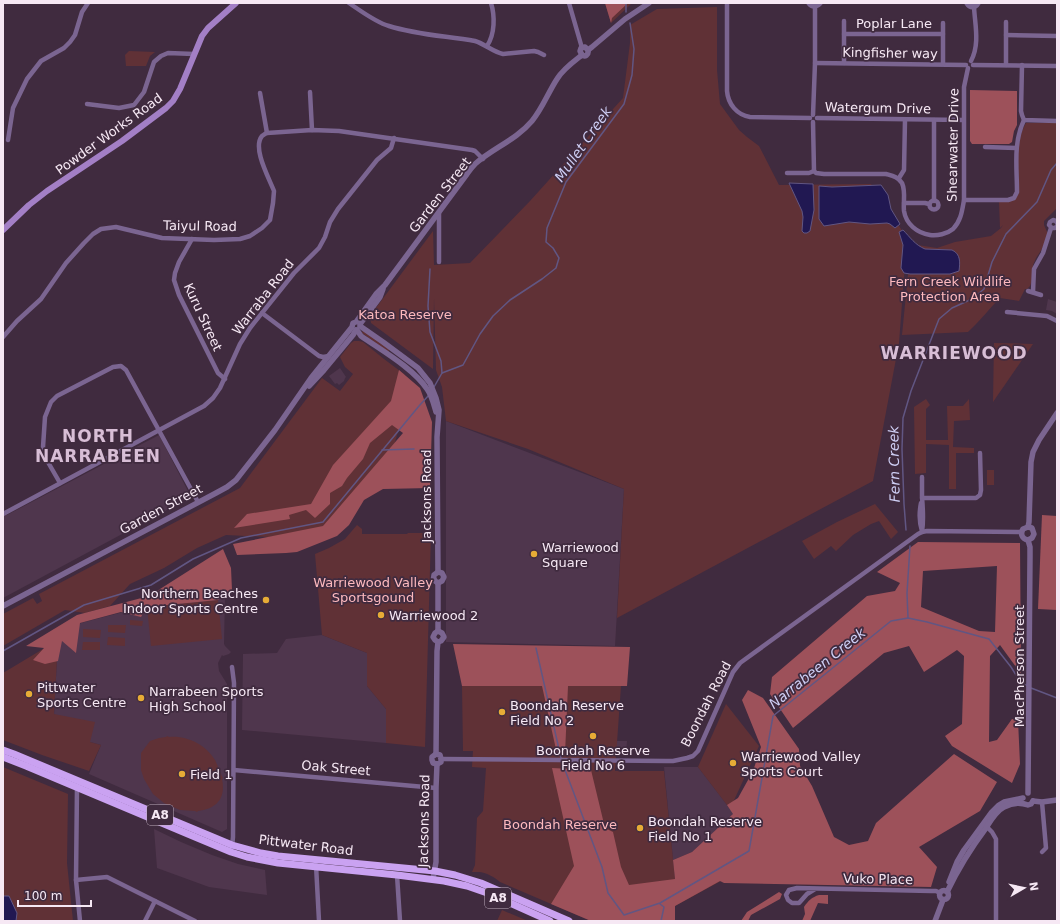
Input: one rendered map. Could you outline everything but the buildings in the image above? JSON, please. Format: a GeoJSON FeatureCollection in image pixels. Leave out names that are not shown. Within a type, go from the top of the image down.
{"type":"FeatureCollection","features":[{"type":"Feature","properties":{"kind":"highway","name":"Pittwater Road"},"geometry":{"type":"LineString","coordinates":[[3,750],[78,784],[231,849],[261,860],[397,875],[455,875],[481,883],[569,921]]}},
{"type":"Feature","properties":{"kind":"highway","name":"Pittwater Road"},"geometry":{"type":"LineString","coordinates":[[3,757],[78,784]]}},
{"type":"Feature","properties":{"kind":"highway","name":"Pittwater Road"},"geometry":{"type":"LineString","coordinates":[[231,849],[434,875],[478,890],[550,921]]}},
{"type":"Feature","properties":{"kind":"main road","name":"Powder Works Road"},"geometry":{"type":"LineString","coordinates":[[3,230],[35,201],[122,141],[166,108],[173,101],[180,89],[202,36],[228,7],[236,3]]}},
{"type":"Feature","properties":{"kind":"street"},"geometry":{"type":"LineString","coordinates":[[8,140],[12,108],[27,80],[42,61],[64,48],[70,42],[75,35],[82,12],[88,3]]}},
{"type":"Feature","properties":{"kind":"street"},"geometry":{"type":"LineString","coordinates":[[349,3],[381,23],[389,26],[475,41],[503,54],[534,51],[544,55]]}},
{"type":"Feature","properties":{"kind":"street"},"geometry":{"type":"LineString","coordinates":[[488,46],[491,41],[493,23],[491,3]]}},
{"type":"Feature","properties":{"kind":"street"},"geometry":{"type":"LineString","coordinates":[[569,3],[585,49],[649,3]]}},
{"type":"Feature","properties":{"kind":"street","name":"Watergum Drive"},"geometry":{"type":"LineString","coordinates":[[727,3],[726,91],[727,98],[736,112],[743,116],[963,120]]}},
{"type":"Feature","properties":{"kind":"street"},"geometry":{"type":"LineString","coordinates":[[809,3],[811,5],[817,5],[813,118],[814,171]]}},
{"type":"Feature","properties":{"kind":"street"},"geometry":{"type":"LineString","coordinates":[[967,3],[970,6],[976,5],[975,52],[972,68],[967,66]]}},
{"type":"Feature","properties":{"kind":"street","name":"Poplar Lane"},"geometry":{"type":"LineString","coordinates":[[844,21],[844,63]]}},
{"type":"Feature","properties":{"kind":"street"},"geometry":{"type":"LineString","coordinates":[[1006,22],[1006,65]]}},
{"type":"Feature","properties":{"kind":"street","name":"Poplar Lane"},"geometry":{"type":"LineString","coordinates":[[943,23],[943,64]]}},
{"type":"Feature","properties":{"kind":"street","name":"Poplar Lane"},"geometry":{"type":"LineString","coordinates":[[844,34],[943,34]]}},
{"type":"Feature","properties":{"kind":"street"},"geometry":{"type":"LineString","coordinates":[[1006,35],[1057,36]]}},
{"type":"Feature","properties":{"kind":"street","name":"Garden Street"},"geometry":{"type":"LineString","coordinates":[[299,396],[324,370],[380,297],[385,285],[467,174],[475,165],[517,136],[532,121],[558,77],[566,68],[582,55],[587,55],[588,53],[585,49]]}},
{"type":"Feature","properties":{"kind":"street"},"geometry":{"type":"LineString","coordinates":[[87,104],[119,108],[134,105],[144,92],[154,62],[161,56],[168,53],[194,54]]}},
{"type":"Feature","properties":{"kind":"street"},"geometry":{"type":"LineString","coordinates":[[972,63],[1057,66]]}},
{"type":"Feature","properties":{"kind":"street","name":"Kingfisher way"},"geometry":{"type":"LineString","coordinates":[[815,64],[943,64],[967,66]]}},
{"type":"Feature","properties":{"kind":"street"},"geometry":{"type":"LineString","coordinates":[[964,200],[1008,200],[1014,198],[1017,192],[1016,148],[1020,129],[1024,120],[1022,116],[1022,65]]}},
{"type":"Feature","properties":{"kind":"street","name":"Shearwater Drive"},"geometry":{"type":"LineString","coordinates":[[899,178],[903,186],[904,212],[912,226],[919,232],[936,235],[953,229],[962,214],[964,200],[963,120],[964,87],[967,66]]}},
{"type":"Feature","properties":{"kind":"street"},"geometry":{"type":"LineString","coordinates":[[310,92],[312,130]]}},
{"type":"Feature","properties":{"kind":"street"},"geometry":{"type":"LineString","coordinates":[[260,93],[267,133],[312,130],[339,131],[472,150],[483,159]]}},
{"type":"Feature","properties":{"kind":"street"},"geometry":{"type":"LineString","coordinates":[[787,173],[809,173],[814,171],[816,173],[824,174],[886,174],[899,178],[904,170],[905,120]]}},
{"type":"Feature","properties":{"kind":"street"},"geometry":{"type":"LineString","coordinates":[[929,204],[931,209],[936,209],[938,205],[937,202],[934,201],[934,120]]}},
{"type":"Feature","properties":{"kind":"street"},"geometry":{"type":"LineString","coordinates":[[1024,120],[1057,121]]}},
{"type":"Feature","properties":{"kind":"street","name":"Taiyul Road"},"geometry":{"type":"LineString","coordinates":[[3,337],[17,321],[41,299],[66,263],[84,243],[93,234],[101,230],[116,227],[162,238],[214,240],[240,239],[250,236],[262,228],[270,220],[274,191],[258,148],[262,136],[267,133]]}},
{"type":"Feature","properties":{"kind":"street","name":"Warraba Road"},"geometry":{"type":"LineString","coordinates":[[3,514],[160,431],[204,406],[213,398],[225,379],[240,344],[250,328],[294,273],[320,248],[330,222],[338,209],[377,160],[391,148],[394,138]]}},
{"type":"Feature","properties":{"kind":"street"},"geometry":{"type":"LineString","coordinates":[[985,147],[1016,148]]}},
{"type":"Feature","properties":{"kind":"street"},"geometry":{"type":"LineString","coordinates":[[904,203],[929,204],[934,201]]}},
{"type":"Feature","properties":{"kind":"street"},"geometry":{"type":"LineString","coordinates":[[439,211],[439,262]]}},
{"type":"Feature","properties":{"kind":"street"},"geometry":{"type":"LineString","coordinates":[[1041,295],[1030,292],[1034,269],[1043,253],[1051,228],[1054,228],[1056,222]]}},
{"type":"Feature","properties":{"kind":"street","name":"Kuru Street"},"geometry":{"type":"LineString","coordinates":[[192,239],[178,262],[174,280],[179,296],[218,373],[225,379]]}},
{"type":"Feature","properties":{"kind":"street"},"geometry":{"type":"LineString","coordinates":[[1007,312],[1046,316],[1057,321]]}},
{"type":"Feature","properties":{"kind":"street"},"geometry":{"type":"LineString","coordinates":[[262,313],[319,356],[329,356]]}},
{"type":"Feature","properties":{"kind":"street","name":"Garden Street"},"geometry":{"type":"LineString","coordinates":[[3,606],[227,487],[236,480],[275,430],[311,378],[329,356],[356,328]]}},
{"type":"Feature","properties":{"kind":"street","name":"Jacksons Road"},"geometry":{"type":"LineString","coordinates":[[356,328],[361,336],[413,373],[428,386]]}},
{"type":"Feature","properties":{"kind":"street","name":"Jacksons Road"},"geometry":{"type":"LineString","coordinates":[[356,328],[383,342],[418,368],[434,400],[438,420],[438,572],[434,574],[434,580],[438,582],[438,632],[442,633],[444,636],[441,641],[438,642],[437,651],[436,754]]}},
{"type":"Feature","properties":{"kind":"street"},"geometry":{"type":"LineString","coordinates":[[319,356],[322,366]]}},
{"type":"Feature","properties":{"kind":"street"},"geometry":{"type":"LineString","coordinates":[[60,483],[43,452],[45,418],[51,402],[58,396],[113,367],[121,366],[126,370],[198,502]]}},
{"type":"Feature","properties":{"kind":"street"},"geometry":{"type":"LineString","coordinates":[[922,477],[924,524],[922,532],[1021,532],[1024,528],[1028,527],[1030,522],[1031,462],[1033,452],[1057,413]]}},
{"type":"Feature","properties":{"kind":"street"},"geometry":{"type":"LineString","coordinates":[[922,498],[976,498],[980,495],[980,453]]}},
{"type":"Feature","properties":{"kind":"street"},"geometry":{"type":"LineString","coordinates":[[1021,532],[1022,536],[1026,539],[1028,540],[1032,538],[1034,534],[1032,528],[1028,527]]}},
{"type":"Feature","properties":{"kind":"street","name":"Boondah Road"},"geometry":{"type":"LineString","coordinates":[[442,759],[673,761],[693,756],[698,751],[733,672],[740,663],[771,639],[922,532]]}},
{"type":"Feature","properties":{"kind":"street","name":"MacPherson Street"},"geometry":{"type":"LineString","coordinates":[[1028,540],[1030,557],[1028,794]]}},
{"type":"Feature","properties":{"kind":"street"},"geometry":{"type":"LineString","coordinates":[[231,849],[234,770],[234,683],[232,667]]}},
{"type":"Feature","properties":{"kind":"street"},"geometry":{"type":"LineString","coordinates":[[436,754],[440,755],[442,759],[441,762],[437,764],[433,763],[432,760],[432,757],[436,754]]}},
{"type":"Feature","properties":{"kind":"street","name":"Jacksons Road"},"geometry":{"type":"LineString","coordinates":[[434,875],[436,862],[437,764]]}},
{"type":"Feature","properties":{"kind":"street","name":"Oak Street"},"geometry":{"type":"LineString","coordinates":[[234,770],[436,788]]}},
{"type":"Feature","properties":{"kind":"street"},"geometry":{"type":"LineString","coordinates":[[78,784],[76,880],[80,921]]}},
{"type":"Feature","properties":{"kind":"street"},"geometry":{"type":"LineString","coordinates":[[935,921],[943,900],[948,897],[948,893],[943,892],[985,825],[1004,807],[1023,800],[1025,795],[1028,794],[1033,796],[1033,801]]}},
{"type":"Feature","properties":{"kind":"street"},"geometry":{"type":"LineString","coordinates":[[1023,800],[1028,805],[1033,801],[1042,802],[1057,800]]}},
{"type":"Feature","properties":{"kind":"street"},"geometry":{"type":"LineString","coordinates":[[1042,802],[1046,848],[1042,852]]}},
{"type":"Feature","properties":{"kind":"street"},"geometry":{"type":"LineString","coordinates":[[985,825],[996,839],[996,921]]}},
{"type":"Feature","properties":{"kind":"street"},"geometry":{"type":"LineString","coordinates":[[316,859],[319,921]]}},
{"type":"Feature","properties":{"kind":"street"},"geometry":{"type":"LineString","coordinates":[[397,875],[400,921]]}},
{"type":"Feature","properties":{"kind":"street"},"geometry":{"type":"LineString","coordinates":[[76,880],[107,877],[195,921]]}},
{"type":"Feature","properties":{"kind":"street","name":"Vuko Place"},"geometry":{"type":"LineString","coordinates":[[815,889],[807,894],[799,903],[792,903],[788,900],[787,893],[791,889],[808,888],[943,892]]}},
{"type":"Feature","properties":{"kind":"street"},"geometry":{"type":"LineString","coordinates":[[145,921],[155,901]]}},
{"type":"Feature","properties":{"kind":"shaded area"},"geometry":{"type":"Polygon","coordinates":[[[605,3],[628,3],[612,18],[611,23],[605,3]]]}},
{"type":"Feature","properties":{"kind":"shaded area"},"geometry":{"type":"Polygon","coordinates":[[[970,90],[1017,91],[1017,125],[1012,142],[1009,144],[972,144],[970,141],[970,90]]]}},
{"type":"Feature","properties":{"kind":"shaded area"},"geometry":{"type":"Polygon","coordinates":[[[789,183],[813,184],[814,210],[810,231],[807,233],[802,231],[802,211],[789,183]]]}},
{"type":"Feature","properties":{"kind":"shaded area"},"geometry":{"type":"Polygon","coordinates":[[[881,185],[888,195],[891,209],[900,224],[895,228],[887,223],[870,224],[849,222],[824,226],[819,219],[819,186],[832,187],[881,185]]]}},
{"type":"Feature","properties":{"kind":"shaded area"},"geometry":{"type":"Polygon","coordinates":[[[903,230],[915,243],[925,249],[952,250],[955,252],[959,259],[959,271],[950,274],[904,273],[901,268],[903,245],[899,232],[903,230]]]}},
{"type":"Feature","properties":{"kind":"shaded area"},"geometry":{"type":"Polygon","coordinates":[[[1048,299],[1057,302],[1057,314],[1046,310],[1048,299]]]}},
{"type":"Feature","properties":{"kind":"shaded area"},"geometry":{"type":"Polygon","coordinates":[[[340,368],[346,377],[339,385],[337,383],[335,384],[329,376],[340,368]]]}},
{"type":"Feature","properties":{"kind":"shaded area"},"geometry":{"type":"Polygon","coordinates":[[[399,370],[420,388],[432,422],[430,488],[383,489],[364,500],[349,525],[337,536],[297,552],[237,555],[233,544],[323,526],[403,433],[392,425],[370,443],[363,459],[342,486],[330,493],[330,504],[315,518],[306,510],[289,515],[290,519],[234,528],[247,514],[311,504],[333,465],[391,401],[399,370]]]}},
{"type":"Feature","properties":{"kind":"shaded area","name":"Warriewood Square"},"geometry":{"type":"Polygon","coordinates":[[[446,421],[624,489],[615,646],[446,642],[446,421]]]}},
{"type":"Feature","properties":{"kind":"shaded area"},"geometry":{"type":"Polygon","coordinates":[[[159,435],[191,497],[3,598],[3,509],[7,515],[159,435]]]}},
{"type":"Feature","properties":{"kind":"shaded area"},"geometry":{"type":"Polygon","coordinates":[[[1042,515],[1057,516],[1057,610],[1038,609],[1042,515]]]}},
{"type":"Feature","properties":{"kind":"shaded area"},"geometry":{"type":"Polygon","coordinates":[[[918,542],[1020,543],[1021,674],[1000,645],[990,656],[989,742],[997,740],[1012,719],[1018,720],[1020,764],[1012,783],[952,746],[945,736],[962,724],[964,656],[957,650],[924,672],[909,646],[884,653],[793,728],[770,694],[772,677],[867,596],[895,591],[900,583],[877,572],[918,542]],[[997,566],[923,571],[921,607],[979,631],[995,632],[997,566]]]}},
{"type":"Feature","properties":{"kind":"shaded area"},"geometry":{"type":"Polygon","coordinates":[[[223,549],[231,568],[232,590],[218,600],[147,607],[141,617],[121,612],[80,623],[76,653],[62,641],[58,661],[45,664],[33,660],[44,648],[26,646],[77,615],[149,596],[223,549]]]}},
{"type":"Feature","properties":{"kind":"shaded area","name":"Narrabeen Sports High School"},"geometry":{"type":"Polygon","coordinates":[[[223,565],[225,595],[224,644],[231,652],[223,656],[222,655],[218,663],[219,671],[227,684],[227,829],[222,832],[89,774],[101,745],[90,742],[54,714],[58,640],[81,623],[150,605],[223,565]]]}},
{"type":"Feature","properties":{"kind":"shaded area"},"geometry":{"type":"Polygon","coordinates":[[[322,635],[367,653],[367,686],[386,709],[386,743],[242,730],[243,654],[277,653],[286,639],[322,635]]]}},
{"type":"Feature","properties":{"kind":"shaded area"},"geometry":{"type":"Polygon","coordinates":[[[453,644],[630,647],[627,686],[568,686],[565,754],[557,754],[542,686],[462,686],[453,644]]]}},
{"type":"Feature","properties":{"kind":"shaded area"},"geometry":{"type":"Polygon","coordinates":[[[748,690],[763,698],[799,749],[800,766],[812,786],[834,837],[849,845],[868,841],[876,823],[954,754],[997,782],[980,811],[919,847],[937,867],[931,887],[724,883],[720,881],[675,906],[675,921],[591,921],[551,904],[574,866],[552,768],[591,770],[605,828],[613,832],[621,867],[629,885],[675,879],[673,860],[692,852],[733,814],[727,805],[738,798],[753,771],[761,747],[742,700],[748,690]]]}},
{"type":"Feature","properties":{"kind":"shaded area"},"geometry":{"type":"Polygon","coordinates":[[[616,741],[627,741],[626,752],[615,752],[616,741]]]}},
{"type":"Feature","properties":{"kind":"shaded area"},"geometry":{"type":"Polygon","coordinates":[[[664,767],[698,767],[734,814],[692,852],[673,860],[664,767]]]}},
{"type":"Feature","properties":{"kind":"shaded area"},"geometry":{"type":"Polygon","coordinates":[[[154,829],[212,855],[238,864],[265,870],[267,895],[209,887],[157,868],[154,829]]]}},
{"type":"Feature","properties":{"kind":"shaded area"},"geometry":{"type":"Polygon","coordinates":[[[779,892],[782,894],[780,899],[751,915],[748,921],[741,921],[747,912],[779,892]]]}},
{"type":"Feature","properties":{"kind":"shaded area"},"geometry":{"type":"Polygon","coordinates":[[[819,895],[828,895],[828,904],[818,903],[810,921],[802,921],[805,914],[804,907],[810,900],[819,895]]]}},
{"type":"Feature","properties":{"kind":"shaded area"},"geometry":{"type":"Polygon","coordinates":[[[3,896],[9,896],[17,913],[16,921],[3,921],[3,896]]]}},
{"type":"Feature","properties":{"kind":"green space"},"geometry":{"type":"Polygon","coordinates":[[[605,3],[632,3],[611,23],[605,3]]]}},
{"type":"Feature","properties":{"kind":"green space","name":"Katoa Reserve"},"geometry":{"type":"Polygon","coordinates":[[[717,7],[717,70],[720,104],[739,130],[759,146],[779,185],[871,184],[907,238],[899,343],[873,481],[617,618],[624,489],[528,449],[446,421],[442,387],[436,370],[434,298],[433,369],[371,323],[370,316],[433,231],[434,265],[470,263],[530,201],[623,98],[630,43],[630,25],[657,9],[717,7]]]}},
{"type":"Feature","properties":{"kind":"green space"},"geometry":{"type":"Polygon","coordinates":[[[129,51],[155,52],[150,56],[146,66],[126,66],[125,55],[129,51]]]}},
{"type":"Feature","properties":{"kind":"green space","name":"Fern Creek Wildlife Protection Area"},"geometry":{"type":"Polygon","coordinates":[[[1026,123],[1057,123],[1057,208],[1044,221],[1048,234],[1033,265],[1033,278],[1030,286],[1025,289],[1019,301],[1000,298],[968,332],[902,335],[911,244],[937,248],[955,242],[991,236],[1001,228],[1003,225],[1000,228],[999,202],[1009,201],[1016,198],[1019,192],[1019,148],[1022,131],[1026,123]]]}},
{"type":"Feature","properties":{"kind":"green space"},"geometry":{"type":"Polygon","coordinates":[[[363,330],[390,349],[388,352],[362,333],[363,330]]]}},
{"type":"Feature","properties":{"kind":"green space"},"geometry":{"type":"Polygon","coordinates":[[[354,341],[363,342],[404,374],[418,398],[400,424],[394,446],[321,530],[305,534],[269,537],[226,535],[197,548],[164,568],[130,584],[110,606],[85,613],[65,610],[3,646],[3,614],[33,598],[37,604],[42,601],[39,594],[240,488],[322,378],[340,391],[353,374],[345,367],[340,357],[354,341]]]}},
{"type":"Feature","properties":{"kind":"green space"},"geometry":{"type":"Polygon","coordinates":[[[994,343],[1033,344],[993,402],[994,343]]]}},
{"type":"Feature","properties":{"kind":"green space"},"geometry":{"type":"Polygon","coordinates":[[[926,399],[930,405],[926,409],[926,440],[948,440],[947,406],[963,406],[969,399],[970,420],[954,421],[953,447],[974,448],[974,453],[956,453],[956,489],[949,489],[949,445],[926,444],[926,473],[915,474],[914,407],[926,399]]]}},
{"type":"Feature","properties":{"kind":"green space"},"geometry":{"type":"Polygon","coordinates":[[[987,470],[994,470],[994,485],[987,485],[987,470]]]}},
{"type":"Feature","properties":{"kind":"green space"},"geometry":{"type":"Polygon","coordinates":[[[875,504],[898,532],[891,539],[879,521],[853,535],[836,551],[831,546],[814,559],[802,541],[875,504]]]}},
{"type":"Feature","properties":{"kind":"green space","name":"Warriewood Valley Sportsgound"},"geometry":{"type":"Polygon","coordinates":[[[357,525],[362,529],[362,534],[431,533],[425,747],[386,743],[386,709],[367,686],[367,653],[322,635],[315,554],[345,539],[357,525]]]}},
{"type":"Feature","properties":{"kind":"green space"},"geometry":{"type":"Polygon","coordinates":[[[218,600],[222,639],[151,646],[147,607],[218,600]]]}},
{"type":"Feature","properties":{"kind":"green space"},"geometry":{"type":"Polygon","coordinates":[[[130,620],[143,621],[142,626],[130,625],[130,620]]]}},
{"type":"Feature","properties":{"kind":"green space"},"geometry":{"type":"Polygon","coordinates":[[[108,625],[126,625],[125,633],[108,632],[108,625]]]}},
{"type":"Feature","properties":{"kind":"green space"},"geometry":{"type":"Polygon","coordinates":[[[83,629],[101,630],[100,638],[83,637],[83,629]]]}},
{"type":"Feature","properties":{"kind":"green space"},"geometry":{"type":"Polygon","coordinates":[[[108,637],[125,638],[125,646],[107,645],[108,637]]]}},
{"type":"Feature","properties":{"kind":"green space","name":"Pittwater Sports Centre"},"geometry":{"type":"Polygon","coordinates":[[[58,640],[54,714],[95,722],[90,742],[101,745],[89,771],[3,740],[3,673],[58,640]]]}},
{"type":"Feature","properties":{"kind":"green space"},"geometry":{"type":"Polygon","coordinates":[[[83,642],[100,642],[100,650],[82,650],[83,642]]]}},
{"type":"Feature","properties":{"kind":"green space","name":"Boondah Reserve"},"geometry":{"type":"Polygon","coordinates":[[[462,686],[621,686],[615,771],[664,771],[675,879],[721,881],[675,906],[675,921],[591,921],[500,882],[487,874],[472,872],[475,865],[477,818],[483,811],[486,768],[472,767],[473,751],[463,751],[462,686]]]}},
{"type":"Feature","properties":{"kind":"green space"},"geometry":{"type":"Polygon","coordinates":[[[726,704],[759,746],[730,809],[698,767],[726,704]]]}},
{"type":"Feature","properties":{"kind":"green space","name":"Field 1"},"geometry":{"type":"Polygon","coordinates":[[[167,736],[189,739],[195,742],[207,750],[215,760],[223,778],[223,792],[219,801],[215,805],[197,812],[180,810],[164,803],[153,794],[144,779],[141,770],[141,753],[150,741],[167,736]]]}},
{"type":"Feature","properties":{"kind":"green space"},"geometry":{"type":"Polygon","coordinates":[[[3,767],[68,794],[67,863],[73,921],[16,921],[17,913],[9,896],[3,896],[3,767]]]}},
{"type":"Feature","properties":{"kind":"green space"},"geometry":{"type":"Polygon","coordinates":[[[502,910],[528,921],[497,921],[502,910]]]}},
{"type":"Feature","properties":{"kind":"waterway","name":"Mullet Creek"},"geometry":{"type":"LineString","coordinates":[[626,3],[626,12]]}},
{"type":"Feature","properties":{"kind":"waterway","name":"Mullet Creek"},"geometry":{"type":"LineString","coordinates":[[434,387],[442,373],[463,365],[480,334],[493,316],[510,300],[556,268],[559,258],[553,248],[546,242],[547,228],[566,182],[624,104],[632,75],[634,49],[630,23]]}},
{"type":"Feature","properties":{"kind":"waterway","name":"Fern Creek"},"geometry":{"type":"LineString","coordinates":[[906,530],[902,449],[903,418],[911,391],[939,319],[952,308],[972,299],[984,289],[992,262],[1006,234],[1037,202],[1051,170],[1057,163]]}},
{"type":"Feature","properties":{"kind":"waterway"},"geometry":{"type":"LineString","coordinates":[[430,269],[428,306],[430,332],[441,361],[442,373]]}},
{"type":"Feature","properties":{"kind":"waterway"},"geometry":{"type":"LineString","coordinates":[[3,651],[84,605],[151,585],[193,559],[241,538],[323,522],[429,395]]}},
{"type":"Feature","properties":{"kind":"waterway"},"geometry":{"type":"LineString","coordinates":[[382,450],[414,449]]}},
{"type":"Feature","properties":{"kind":"waterway","name":"Fern Creek"},"geometry":{"type":"LineString","coordinates":[[908,618],[907,593],[910,546]]}},
{"type":"Feature","properties":{"kind":"waterway","name":"Narrabeen Creek"},"geometry":{"type":"LineString","coordinates":[[562,762],[602,867],[608,893],[624,915],[660,903],[749,851],[773,716],[891,621],[908,618],[989,639],[1011,667],[1021,683],[1028,686]]}},
{"type":"Feature","properties":{"kind":"waterway","name":"Narrabeen Creek"},"geometry":{"type":"LineString","coordinates":[[536,648],[561,758]]}},
{"type":"Feature","properties":{"kind":"waterway","name":"Narrabeen Creek"},"geometry":{"type":"LineString","coordinates":[[1031,688],[1057,698]]}},
{"type":"Feature","properties":{"kind":"waterway","name":"Narrabeen Creek"},"geometry":{"type":"LineString","coordinates":[[660,904],[664,907],[661,921]]}},
{"type":"Feature","properties":{"kind":"place","name":"Warriewood Square"},"geometry":{"type":"Point","coordinates":[534,554]}},
{"type":"Feature","properties":{"kind":"place","name":"Northern Beaches Indoor Sports Centre"},"geometry":{"type":"Point","coordinates":[266,600]}},
{"type":"Feature","properties":{"kind":"place","name":"Warriewood 2"},"geometry":{"type":"Point","coordinates":[381,615]}},
{"type":"Feature","properties":{"kind":"place","name":"Pittwater Sports Centre"},"geometry":{"type":"Point","coordinates":[29,694]}},
{"type":"Feature","properties":{"kind":"place","name":"Narrabeen Sports High School"},"geometry":{"type":"Point","coordinates":[141,698]}},
{"type":"Feature","properties":{"kind":"place","name":"Boondah Reserve Field No 2"},"geometry":{"type":"Point","coordinates":[502,712]}},
{"type":"Feature","properties":{"kind":"place","name":"Boondah Reserve Field No 6"},"geometry":{"type":"Point","coordinates":[593,736]}},
{"type":"Feature","properties":{"kind":"place","name":"Warriewood Valley Sports Court"},"geometry":{"type":"Point","coordinates":[733,763]}},
{"type":"Feature","properties":{"kind":"place","name":"Field 1"},"geometry":{"type":"Point","coordinates":[182,774]}},
{"type":"Feature","properties":{"kind":"place","name":"Boondah Reserve Field No 1"},"geometry":{"type":"Point","coordinates":[640,828]}},
{"type":"Feature","properties":{"kind":"district","name":"WARRIEWOOD"},"geometry":{"type":"Point","coordinates":[954,353]}},
{"type":"Feature","properties":{"kind":"district","name":"NORTH NARRABEEN"},"geometry":{"type":"Point","coordinates":[98,446]}}]}
